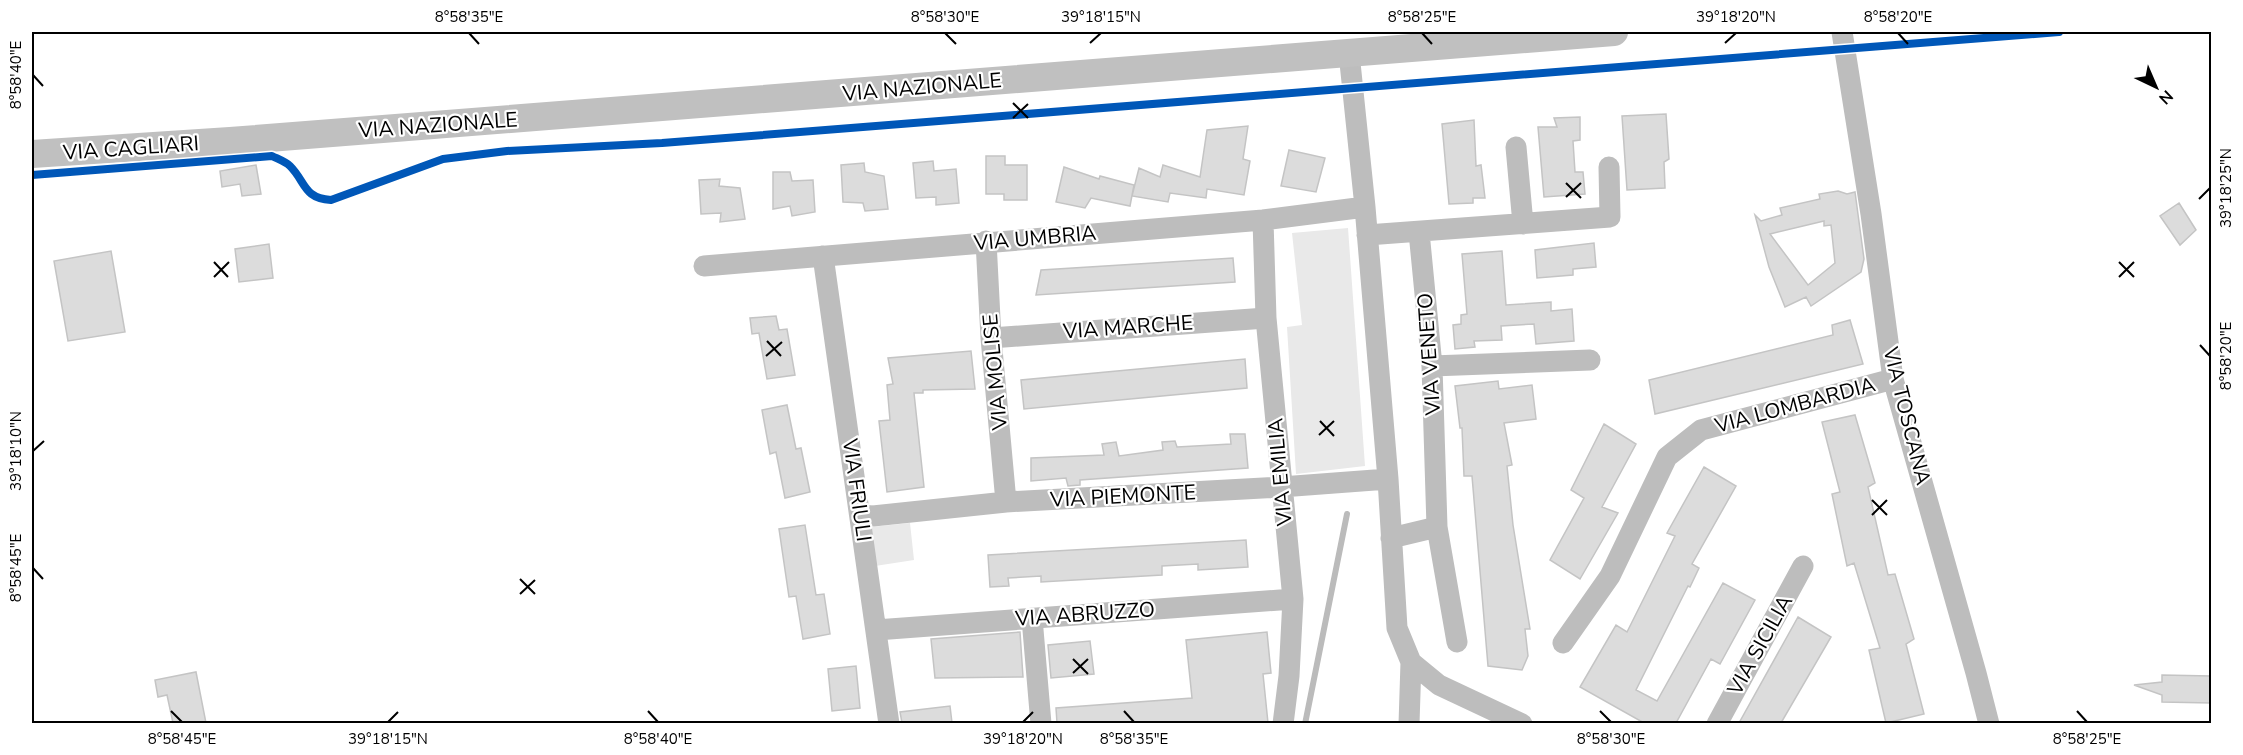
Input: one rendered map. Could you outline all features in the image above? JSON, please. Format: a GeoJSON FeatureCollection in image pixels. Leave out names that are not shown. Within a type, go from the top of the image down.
{"type":"FeatureCollection","features":[{"type":"Feature","properties":{"kind":"main road","name":"VIA NAZIONALE"},"geometry":{"type":"LineString","coordinates":[[230,141],[1614,32]]}},
{"type":"Feature","properties":{"kind":"main road","name":"VIA CAGLIARI"},"geometry":{"type":"LineString","coordinates":[[32,154],[230,141]]}},
{"type":"Feature","properties":{"kind":"street","name":"VIA TOSCANA"},"geometry":{"type":"LineString","coordinates":[[1842,32],[1871,214],[1893,379],[1989,723]]}},
{"type":"Feature","properties":{"kind":"street"},"geometry":{"type":"LineString","coordinates":[[1349,53],[1365,207],[1388,479],[1397,628],[1411,662],[1409,723]]}},
{"type":"Feature","properties":{"kind":"street"},"geometry":{"type":"LineString","coordinates":[[1516,147],[1523,224]]}},
{"type":"Feature","properties":{"kind":"street"},"geometry":{"type":"LineString","coordinates":[[1367,235],[1610,217],[1609,167]]}},
{"type":"Feature","properties":{"kind":"street","name":"VIA UMBRIA"},"geometry":{"type":"LineString","coordinates":[[704,266],[1263,220],[1365,207]]}},
{"type":"Feature","properties":{"kind":"street","name":"VIA EMILIA"},"geometry":{"type":"LineString","coordinates":[[1263,220],[1266,318],[1293,598],[1289,676],[1283,723]]}},
{"type":"Feature","properties":{"kind":"street","name":"VIA VENETO"},"geometry":{"type":"LineString","coordinates":[[1419,232],[1432,366],[1437,527],[1457,642]]}},
{"type":"Feature","properties":{"kind":"street","name":"VIA MOLISE"},"geometry":{"type":"LineString","coordinates":[[986,241],[991,338],[1006,502]]}},
{"type":"Feature","properties":{"kind":"street","name":"VIA FRIULI"},"geometry":{"type":"LineString","coordinates":[[823,256],[889,723]]}},
{"type":"Feature","properties":{"kind":"street","name":"VIA MARCHE"},"geometry":{"type":"LineString","coordinates":[[991,338],[1266,318]]}},
{"type":"Feature","properties":{"kind":"street"},"geometry":{"type":"LineString","coordinates":[[1432,366],[1590,360]]}},
{"type":"Feature","properties":{"kind":"street","name":"VIA LOMBARDIA"},"geometry":{"type":"LineString","coordinates":[[1563,643],[1610,576],[1667,457],[1692,437],[1701,430],[1893,379]]}},
{"type":"Feature","properties":{"kind":"street","name":"VIA PIEMONTE"},"geometry":{"type":"LineString","coordinates":[[860,514],[873,516],[1006,502],[1388,479]]}},
{"type":"Feature","properties":{"kind":"street"},"geometry":{"type":"LineString","coordinates":[[1391,538],[1437,527]]}},
{"type":"Feature","properties":{"kind":"street","name":"VIA SICILIA"},"geometry":{"type":"LineString","coordinates":[[1717,723],[1803,566]]}},
{"type":"Feature","properties":{"kind":"street","name":"VIA ABRUZZO"},"geometry":{"type":"LineString","coordinates":[[876,630],[1293,598]]}},
{"type":"Feature","properties":{"kind":"street"},"geometry":{"type":"LineString","coordinates":[[1032,618],[1041,723]]}},
{"type":"Feature","properties":{"kind":"street"},"geometry":{"type":"LineString","coordinates":[[1411,662],[1439,685],[1522,723]]}},
{"type":"Feature","properties":{"kind":"shaded area"},"geometry":{"type":"Polygon","coordinates":[[[1348,228],[1365,466],[1296,474],[1287,327],[1302,325],[1292,233],[1348,228]]]}},
{"type":"Feature","properties":{"kind":"shaded area"},"geometry":{"type":"Polygon","coordinates":[[[910,523],[914,560],[875,566],[871,527],[910,523]]]}},
{"type":"Feature","properties":{"kind":"building"},"geometry":{"type":"Polygon","coordinates":[[[1666,114],[1669,159],[1664,162],[1665,188],[1627,190],[1622,116],[1666,114]]]}},
{"type":"Feature","properties":{"kind":"building"},"geometry":{"type":"Polygon","coordinates":[[[1580,117],[1580,140],[1573,141],[1575,172],[1583,172],[1585,194],[1544,197],[1538,127],[1557,127],[1554,118],[1580,117]]]}},
{"type":"Feature","properties":{"kind":"building"},"geometry":{"type":"Polygon","coordinates":[[[1474,120],[1476,166],[1481,165],[1485,198],[1473,198],[1473,203],[1449,204],[1442,124],[1474,120]]]}},
{"type":"Feature","properties":{"kind":"building"},"geometry":{"type":"Polygon","coordinates":[[[1248,126],[1243,159],[1250,161],[1244,195],[1207,189],[1206,198],[1170,193],[1168,202],[1132,196],[1139,168],[1160,177],[1163,165],[1200,177],[1207,130],[1248,126]]]}},
{"type":"Feature","properties":{"kind":"building"},"geometry":{"type":"Polygon","coordinates":[[[1289,150],[1325,158],[1316,192],[1281,186],[1289,150]]]}},
{"type":"Feature","properties":{"kind":"building"},"geometry":{"type":"Polygon","coordinates":[[[986,156],[1005,156],[1005,165],[1027,165],[1027,200],[1004,200],[1004,194],[986,194],[986,156]]]}},
{"type":"Feature","properties":{"kind":"building"},"geometry":{"type":"Polygon","coordinates":[[[933,161],[934,171],[956,169],[959,203],[936,205],[936,197],[916,198],[913,163],[933,161]]]}},
{"type":"Feature","properties":{"kind":"building"},"geometry":{"type":"Polygon","coordinates":[[[864,163],[865,172],[884,176],[888,209],[865,211],[863,203],[843,202],[841,165],[864,163]]]}},
{"type":"Feature","properties":{"kind":"building"},"geometry":{"type":"Polygon","coordinates":[[[256,165],[261,194],[242,196],[240,184],[222,187],[220,171],[256,165]]]}},
{"type":"Feature","properties":{"kind":"building"},"geometry":{"type":"Polygon","coordinates":[[[1064,167],[1099,179],[1100,176],[1134,185],[1130,206],[1091,198],[1085,208],[1056,202],[1064,167]]]}},
{"type":"Feature","properties":{"kind":"building"},"geometry":{"type":"Polygon","coordinates":[[[773,172],[790,172],[792,181],[813,180],[815,212],[792,216],[790,206],[773,209],[773,172]]]}},
{"type":"Feature","properties":{"kind":"building"},"geometry":{"type":"Polygon","coordinates":[[[720,179],[719,186],[740,188],[745,219],[720,222],[721,213],[701,214],[699,180],[720,179]]]}},
{"type":"Feature","properties":{"kind":"building"},"geometry":{"type":"Polygon","coordinates":[[[1838,191],[1847,194],[1855,192],[1864,259],[1861,272],[1811,306],[1806,297],[1785,307],[1769,267],[1755,215],[1761,221],[1782,215],[1780,208],[1820,199],[1819,194],[1838,191]],[[1824,221],[1770,234],[1808,285],[1835,263],[1831,225],[1824,226],[1824,221]]]}},
{"type":"Feature","properties":{"kind":"building"},"geometry":{"type":"Polygon","coordinates":[[[2179,203],[2196,230],[2180,245],[2160,216],[2179,203]]]}},
{"type":"Feature","properties":{"kind":"building"},"geometry":{"type":"Polygon","coordinates":[[[1594,243],[1596,267],[1573,269],[1573,275],[1537,278],[1535,250],[1594,243]]]}},
{"type":"Feature","properties":{"kind":"building"},"geometry":{"type":"Polygon","coordinates":[[[269,244],[273,278],[239,282],[235,249],[269,244]]]}},
{"type":"Feature","properties":{"kind":"building"},"geometry":{"type":"Polygon","coordinates":[[[111,251],[125,332],[68,341],[54,261],[111,251]]]}},
{"type":"Feature","properties":{"kind":"building"},"geometry":{"type":"Polygon","coordinates":[[[1502,251],[1506,305],[1551,302],[1551,311],[1572,309],[1574,341],[1536,344],[1534,324],[1501,326],[1502,340],[1474,341],[1475,347],[1455,349],[1453,325],[1461,324],[1461,315],[1467,314],[1462,254],[1502,251]]]}},
{"type":"Feature","properties":{"kind":"building"},"geometry":{"type":"Polygon","coordinates":[[[1233,258],[1235,282],[1036,295],[1041,270],[1233,258]]]}},
{"type":"Feature","properties":{"kind":"building"},"geometry":{"type":"Polygon","coordinates":[[[776,316],[779,330],[787,329],[795,375],[767,379],[759,333],[752,334],[750,318],[776,316]]]}},
{"type":"Feature","properties":{"kind":"building"},"geometry":{"type":"Polygon","coordinates":[[[1850,320],[1863,364],[1655,414],[1649,380],[1833,335],[1832,325],[1850,320]]]}},
{"type":"Feature","properties":{"kind":"building"},"geometry":{"type":"Polygon","coordinates":[[[971,351],[975,389],[923,390],[923,393],[914,393],[924,487],[887,492],[879,421],[890,420],[887,385],[893,384],[888,358],[971,351]]]}},
{"type":"Feature","properties":{"kind":"building"},"geometry":{"type":"Polygon","coordinates":[[[1245,359],[1247,388],[1024,409],[1021,380],[1245,359]]]}},
{"type":"Feature","properties":{"kind":"building"},"geometry":{"type":"Polygon","coordinates":[[[1498,381],[1499,389],[1532,385],[1536,419],[1504,423],[1512,465],[1507,466],[1513,525],[1530,629],[1525,629],[1528,656],[1522,670],[1488,666],[1472,476],[1464,476],[1462,428],[1460,428],[1455,386],[1498,381]]]}},
{"type":"Feature","properties":{"kind":"building"},"geometry":{"type":"Polygon","coordinates":[[[787,405],[796,449],[801,448],[810,492],[785,498],[776,452],[770,454],[762,410],[787,405]]]}},
{"type":"Feature","properties":{"kind":"building"},"geometry":{"type":"Polygon","coordinates":[[[1855,415],[1875,483],[1868,487],[1888,575],[1895,574],[1914,639],[1906,644],[1924,714],[1886,723],[1869,650],[1880,648],[1854,563],[1847,566],[1832,494],[1840,492],[1822,422],[1855,415]]]}},
{"type":"Feature","properties":{"kind":"building"},"geometry":{"type":"Polygon","coordinates":[[[1604,424],[1636,444],[1602,507],[1618,513],[1580,579],[1550,560],[1584,498],[1571,490],[1604,424]]]}},
{"type":"Feature","properties":{"kind":"building"},"geometry":{"type":"Polygon","coordinates":[[[1230,434],[1245,434],[1248,468],[1080,480],[1080,485],[1068,486],[1066,478],[1031,481],[1031,458],[1104,455],[1102,444],[1116,442],[1119,456],[1163,450],[1162,442],[1175,441],[1177,447],[1231,444],[1230,434]]]}},
{"type":"Feature","properties":{"kind":"building"},"geometry":{"type":"Polygon","coordinates":[[[1704,467],[1736,486],[1692,564],[1699,568],[1636,690],[1657,701],[1723,583],[1755,600],[1720,664],[1711,659],[1676,723],[1644,723],[1580,687],[1616,625],[1627,632],[1675,536],[1667,533],[1704,467]]]}},
{"type":"Feature","properties":{"kind":"building"},"geometry":{"type":"Polygon","coordinates":[[[805,525],[816,595],[824,594],[830,634],[803,639],[796,596],[789,597],[779,529],[805,525]]]}},
{"type":"Feature","properties":{"kind":"building"},"geometry":{"type":"Polygon","coordinates":[[[1246,540],[1248,567],[1198,570],[1198,564],[1162,566],[1162,575],[1041,582],[1041,576],[1008,578],[1009,586],[990,587],[988,555],[1246,540]]]}},
{"type":"Feature","properties":{"kind":"building"},"geometry":{"type":"Polygon","coordinates":[[[1798,617],[1831,637],[1781,723],[1739,723],[1798,617]]]}},
{"type":"Feature","properties":{"kind":"building"},"geometry":{"type":"Polygon","coordinates":[[[1020,632],[1023,677],[935,678],[931,639],[1020,632]]]}},
{"type":"Feature","properties":{"kind":"building"},"geometry":{"type":"Polygon","coordinates":[[[1267,632],[1271,673],[1263,674],[1268,723],[1057,723],[1056,708],[1192,698],[1186,640],[1267,632]]]}},
{"type":"Feature","properties":{"kind":"building"},"geometry":{"type":"Polygon","coordinates":[[[1090,641],[1094,674],[1051,678],[1048,645],[1090,641]]]}},
{"type":"Feature","properties":{"kind":"building"},"geometry":{"type":"Polygon","coordinates":[[[856,666],[860,708],[832,711],[828,669],[856,666]]]}},
{"type":"Feature","properties":{"kind":"building"},"geometry":{"type":"Polygon","coordinates":[[[196,672],[206,723],[173,723],[167,695],[158,697],[155,680],[196,672]]]}},
{"type":"Feature","properties":{"kind":"building"},"geometry":{"type":"Polygon","coordinates":[[[2162,675],[2211,676],[2211,703],[2162,702],[2162,695],[2134,685],[2162,682],[2162,675]]]}},
{"type":"Feature","properties":{"kind":"building"},"geometry":{"type":"Polygon","coordinates":[[[950,706],[952,723],[902,723],[900,712],[950,706]]]}},
{"type":"Feature","properties":{"kind":"waterway"},"geometry":{"type":"LineString","coordinates":[[1305,724],[1347,514]]}},
{"type":"Feature","properties":{"kind":"cycle path"},"geometry":{"type":"LineString","coordinates":[[32,175],[272,156],[290,166],[310,193],[322,199],[331,200],[443,159],[507,151],[662,143],[2059,32]]}}]}
